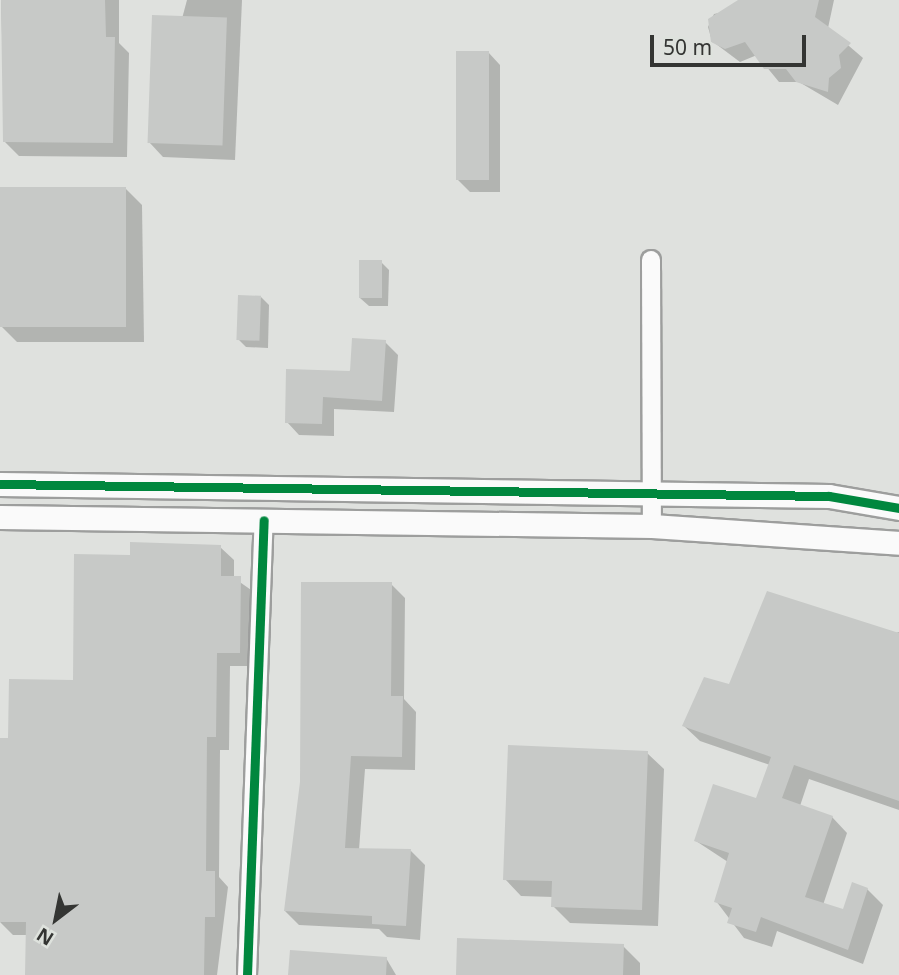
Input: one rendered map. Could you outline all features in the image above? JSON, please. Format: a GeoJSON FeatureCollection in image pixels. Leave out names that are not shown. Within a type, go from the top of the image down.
{"type":"FeatureCollection","features":[{"type":"Feature","properties":{"kind":"street"},"geometry":{"type":"LineString","coordinates":[[651,260],[652,526]]}},
{"type":"Feature","properties":{"kind":"street"},"geometry":{"type":"LineString","coordinates":[[0,484],[829,496],[899,508]]}},
{"type":"Feature","properties":{"kind":"street"},"geometry":{"type":"LineString","coordinates":[[0,517],[652,526],[899,543]]}},
{"type":"Feature","properties":{"kind":"street"},"geometry":{"type":"LineString","coordinates":[[247,975],[264,520]]}},
{"type":"Feature","properties":{"kind":"building"},"geometry":{"type":"Polygon","coordinates":[[[1,0],[105,0],[106,37],[115,37],[113,143],[3,142],[1,0]]]}},
{"type":"Feature","properties":{"kind":"building"},"geometry":{"type":"Polygon","coordinates":[[[738,0],[819,0],[815,17],[851,43],[839,55],[841,68],[829,78],[828,92],[796,82],[786,69],[764,69],[745,42],[725,49],[711,42],[708,19],[738,0]]]}},
{"type":"Feature","properties":{"kind":"building"},"geometry":{"type":"Polygon","coordinates":[[[152,15],[227,18],[222,146],[148,143],[152,15]]]}},
{"type":"Feature","properties":{"kind":"building"},"geometry":{"type":"Polygon","coordinates":[[[456,51],[489,51],[489,180],[456,180],[456,51]]]}},
{"type":"Feature","properties":{"kind":"building"},"geometry":{"type":"Polygon","coordinates":[[[0,187],[126,187],[126,327],[0,327],[0,187]]]}},
{"type":"Feature","properties":{"kind":"building"},"geometry":{"type":"Polygon","coordinates":[[[359,260],[382,260],[382,298],[359,298],[359,260]]]}},
{"type":"Feature","properties":{"kind":"building"},"geometry":{"type":"Polygon","coordinates":[[[238,295],[261,296],[259,341],[236,340],[238,295]]]}},
{"type":"Feature","properties":{"kind":"building"},"geometry":{"type":"Polygon","coordinates":[[[352,338],[386,340],[382,401],[323,397],[322,424],[285,423],[286,369],[350,371],[352,338]]]}},
{"type":"Feature","properties":{"kind":"building"},"geometry":{"type":"Polygon","coordinates":[[[130,542],[221,545],[221,576],[241,576],[240,653],[217,653],[216,737],[207,737],[206,871],[215,871],[215,917],[205,917],[204,975],[25,975],[26,922],[0,922],[0,738],[8,738],[9,679],[73,680],[74,554],[130,555],[130,542]]]}},
{"type":"Feature","properties":{"kind":"building"},"geometry":{"type":"Polygon","coordinates":[[[301,582],[392,582],[391,696],[403,696],[402,757],[351,756],[345,848],[411,849],[406,926],[372,924],[372,916],[284,911],[300,782],[301,582]]]}},
{"type":"Feature","properties":{"kind":"building"},"geometry":{"type":"Polygon","coordinates":[[[767,591],[899,633],[899,801],[794,765],[782,798],[833,816],[805,897],[843,909],[852,882],[868,888],[848,950],[761,917],[756,932],[727,923],[732,908],[714,902],[729,853],[694,841],[713,784],[756,798],[771,757],[682,726],[704,677],[729,684],[767,591]]]}},
{"type":"Feature","properties":{"kind":"building"},"geometry":{"type":"Polygon","coordinates":[[[508,745],[648,751],[642,910],[551,907],[552,881],[503,880],[508,745]]]}},
{"type":"Feature","properties":{"kind":"building"},"geometry":{"type":"Polygon","coordinates":[[[457,938],[624,944],[623,975],[456,975],[457,938]]]}},
{"type":"Feature","properties":{"kind":"building"},"geometry":{"type":"Polygon","coordinates":[[[290,950],[387,957],[386,975],[288,975],[290,950]]]}},
{"type":"Feature","properties":{"kind":"cycle path"},"geometry":{"type":"LineString","coordinates":[[0,484],[829,496],[899,508]]}},
{"type":"Feature","properties":{"kind":"cycle path"},"geometry":{"type":"LineString","coordinates":[[247,975],[264,520]]}}]}
